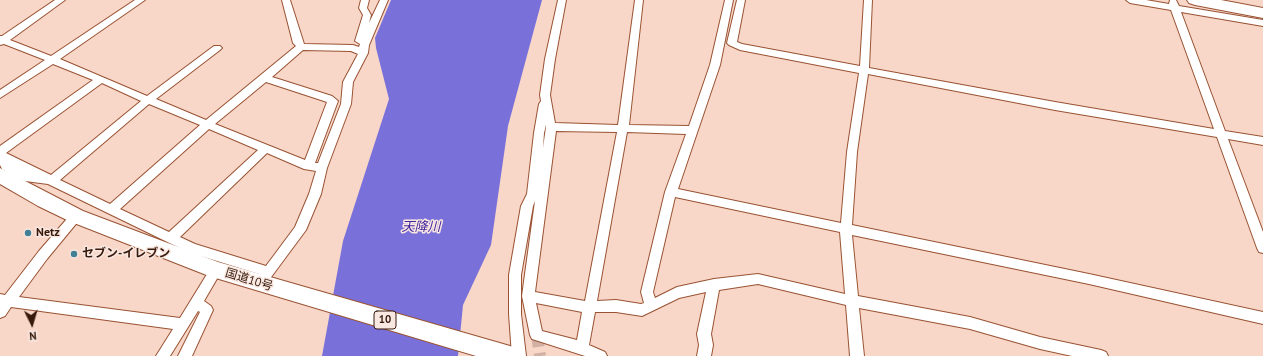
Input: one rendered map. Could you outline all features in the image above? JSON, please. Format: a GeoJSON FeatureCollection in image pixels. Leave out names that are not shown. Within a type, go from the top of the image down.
{"type":"FeatureCollection","features":[{"type":"Feature","properties":{"kind":"highway"},"geometry":{"type":"LineString","coordinates":[[1195,0],[1263,13]]}},
{"type":"Feature","properties":{"kind":"highway"},"geometry":{"type":"LineString","coordinates":[[1237,0],[1263,4]]}},
{"type":"Feature","properties":{"kind":"highway","name":"国道10号"},"geometry":{"type":"LineString","coordinates":[[9,176],[76,216],[216,270],[267,281],[503,354]]}},
{"type":"Feature","properties":{"kind":"street"},"geometry":{"type":"LineString","coordinates":[[1,40],[61,0]]}},
{"type":"Feature","properties":{"kind":"street"},"geometry":{"type":"LineString","coordinates":[[0,95],[142,0]]}},
{"type":"Feature","properties":{"kind":"street"},"geometry":{"type":"LineString","coordinates":[[286,0],[298,43],[301,47]]}},
{"type":"Feature","properties":{"kind":"street"},"geometry":{"type":"LineString","coordinates":[[363,49],[360,42],[367,15],[363,8],[365,0]]}},
{"type":"Feature","properties":{"kind":"street"},"geometry":{"type":"LineString","coordinates":[[0,156],[53,180],[111,210],[192,248],[267,281],[300,230],[316,194],[322,168],[346,104],[348,82],[384,0]]}},
{"type":"Feature","properties":{"kind":"street"},"geometry":{"type":"LineString","coordinates":[[519,356],[515,314],[515,275],[527,206],[533,194],[539,133],[546,95],[550,59],[562,0]]}},
{"type":"Feature","properties":{"kind":"street"},"geometry":{"type":"LineString","coordinates":[[582,348],[588,307],[623,128],[639,0]]}},
{"type":"Feature","properties":{"kind":"street"},"geometry":{"type":"LineString","coordinates":[[651,306],[647,292],[671,192],[714,65],[729,0]]}},
{"type":"Feature","properties":{"kind":"street"},"geometry":{"type":"LineString","coordinates":[[741,0],[732,43],[740,47],[796,56],[864,71],[1263,141]]}},
{"type":"Feature","properties":{"kind":"street"},"geometry":{"type":"LineString","coordinates":[[856,356],[846,229],[852,152],[864,71],[868,0]]}},
{"type":"Feature","properties":{"kind":"street"},"geometry":{"type":"LineString","coordinates":[[1130,0],[1174,4],[1263,23]]}},
{"type":"Feature","properties":{"kind":"street"},"geometry":{"type":"LineString","coordinates":[[1174,4],[1263,248]]}},
{"type":"Feature","properties":{"kind":"street"},"geometry":{"type":"LineString","coordinates":[[1,40],[101,79],[207,125],[308,166],[322,168]]}},
{"type":"Feature","properties":{"kind":"street"},"geometry":{"type":"LineString","coordinates":[[111,210],[207,125],[301,47],[363,49]]}},
{"type":"Feature","properties":{"kind":"street"},"geometry":{"type":"LineString","coordinates":[[0,156],[6,166],[9,176],[53,180],[148,100],[217,48]]}},
{"type":"Feature","properties":{"kind":"street"},"geometry":{"type":"LineString","coordinates":[[265,78],[328,98],[333,101],[308,166]]}},
{"type":"Feature","properties":{"kind":"street"},"geometry":{"type":"LineString","coordinates":[[0,152],[101,79]]}},
{"type":"Feature","properties":{"kind":"street"},"geometry":{"type":"LineString","coordinates":[[546,95],[551,127],[528,296],[537,335],[582,348],[600,356]]}},
{"type":"Feature","properties":{"kind":"street"},"geometry":{"type":"LineString","coordinates":[[551,127],[693,130]]}},
{"type":"Feature","properties":{"kind":"street"},"geometry":{"type":"LineString","coordinates":[[171,238],[266,148]]}},
{"type":"Feature","properties":{"kind":"street"},"geometry":{"type":"LineString","coordinates":[[671,192],[1088,279],[1263,318]]}},
{"type":"Feature","properties":{"kind":"street"},"geometry":{"type":"LineString","coordinates":[[0,312],[5,300],[76,216]]}},
{"type":"Feature","properties":{"kind":"street"},"geometry":{"type":"LineString","coordinates":[[515,285],[532,259]]}},
{"type":"Feature","properties":{"kind":"street"},"geometry":{"type":"LineString","coordinates":[[162,356],[216,270]]}},
{"type":"Feature","properties":{"kind":"street"},"geometry":{"type":"LineString","coordinates":[[528,296],[588,307],[616,306],[642,310],[677,293],[714,284],[758,279],[852,301],[970,323],[1040,343],[1101,356]]}},
{"type":"Feature","properties":{"kind":"street"},"geometry":{"type":"LineString","coordinates":[[704,356],[706,345],[704,334],[714,284]]}},
{"type":"Feature","properties":{"kind":"street"},"geometry":{"type":"LineString","coordinates":[[5,300],[183,324]]}},
{"type":"Feature","properties":{"kind":"street"},"geometry":{"type":"LineString","coordinates":[[185,356],[207,310],[196,302]]}},
{"type":"Feature","properties":{"kind":"water","name":"天降川"},"geometry":{"type":"Polygon","coordinates":[[[391,0],[542,0],[508,126],[491,245],[463,305],[458,356],[322,356],[343,241],[389,99],[376,48],[375,38],[391,0]]]}},
{"type":"Feature","properties":{"kind":"tunnel"},"geometry":{"type":"LineString","coordinates":[[537,335],[540,356]]}},
{"type":"Feature","properties":{"kind":"place","name":"Netz"},"geometry":{"type":"Point","coordinates":[28,233]}},
{"type":"Feature","properties":{"kind":"place","name":"セブン-イレブン"},"geometry":{"type":"Point","coordinates":[74,254]}}]}
